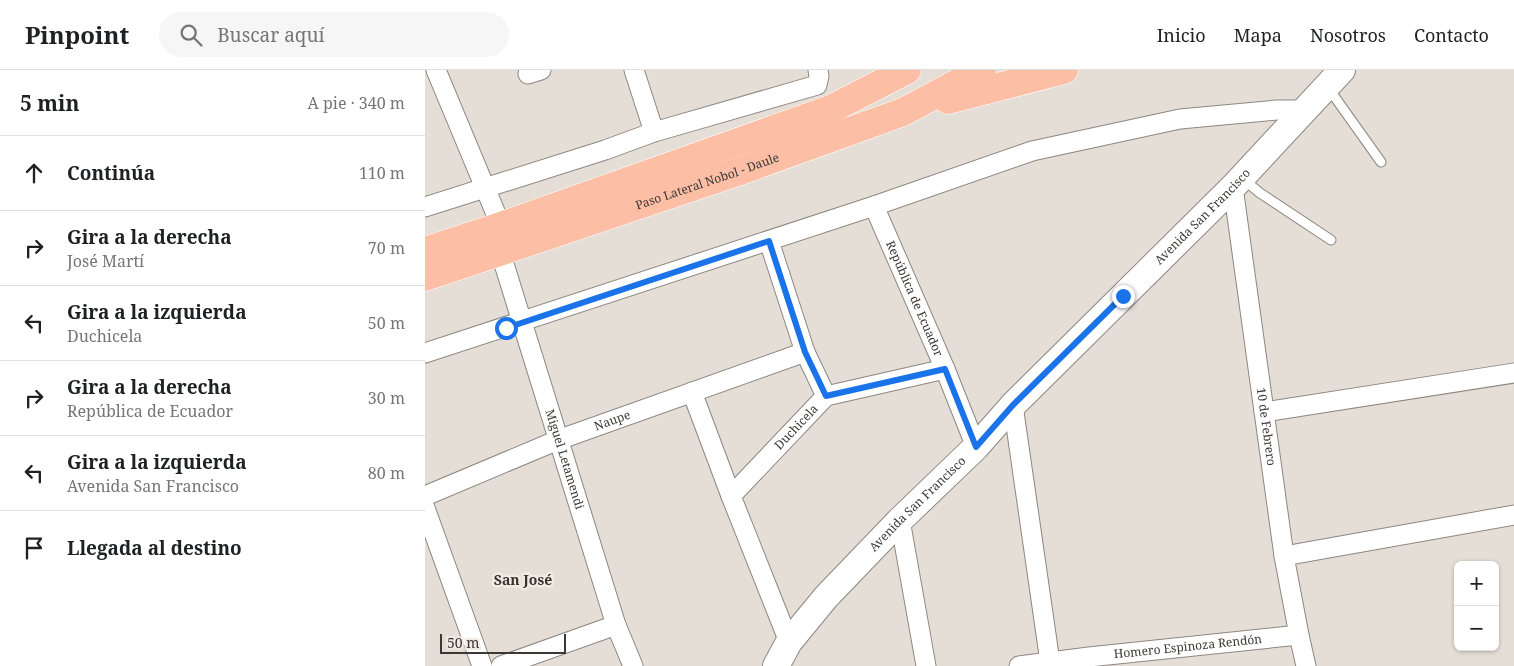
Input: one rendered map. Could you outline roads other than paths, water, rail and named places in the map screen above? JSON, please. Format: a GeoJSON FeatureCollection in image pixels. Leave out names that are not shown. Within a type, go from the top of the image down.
{"type":"FeatureCollection","features":[{"type":"Feature","properties":{"kind":"main road","name":"Paso Lateral Nobol - Daule"},"geometry":{"type":"LineString","coordinates":[[425,277],[501,238],[831,109],[907,70]]}},
{"type":"Feature","properties":{"kind":"main road","name":"Paso Lateral Nobol - Daule"},"geometry":{"type":"LineString","coordinates":[[425,250],[501,238],[737,172],[903,112],[982,70]]}},
{"type":"Feature","properties":{"kind":"main road"},"geometry":{"type":"LineString","coordinates":[[903,112],[1064,70]]}},
{"type":"Feature","properties":{"kind":"street","name":"Miguel Letamendi"},"geometry":{"type":"LineString","coordinates":[[436,70],[485,188],[501,238],[522,322],[558,440],[616,625],[633,666]]}},
{"type":"Feature","properties":{"kind":"street"},"geometry":{"type":"LineString","coordinates":[[634,70],[655,132]]}},
{"type":"Feature","properties":{"kind":"street"},"geometry":{"type":"LineString","coordinates":[[425,207],[605,150],[655,132],[817,85],[818,73]]}},
{"type":"Feature","properties":{"kind":"street","name":"Avenida San Francisco"},"geometry":{"type":"LineString","coordinates":[[776,666],[789,642],[827,597],[900,520],[976,447],[1013,405],[1237,182],[1334,78]]}},
{"type":"Feature","properties":{"kind":"street"},"geometry":{"type":"LineString","coordinates":[[425,353],[769,241],[1032,151],[1180,119],[1277,110],[1303,110]]}},
{"type":"Feature","properties":{"kind":"street","name":"10 de Febrero"},"geometry":{"type":"LineString","coordinates":[[1237,182],[1264,412],[1284,556],[1306,666]]}},
{"type":"Feature","properties":{"kind":"street","name":"República de Ecuador"},"geometry":{"type":"LineString","coordinates":[[874,206],[945,369],[976,447]]}},
{"type":"Feature","properties":{"kind":"street"},"geometry":{"type":"LineString","coordinates":[[769,241],[805,352],[826,396]]}},
{"type":"Feature","properties":{"kind":"street","name":"Naupe"},"geometry":{"type":"LineString","coordinates":[[425,496],[558,440],[805,352]]}},
{"type":"Feature","properties":{"kind":"street","name":"Duchicela"},"geometry":{"type":"LineString","coordinates":[[732,500],[826,396],[945,369]]}},
{"type":"Feature","properties":{"kind":"street"},"geometry":{"type":"LineString","coordinates":[[1264,412],[1514,373]]}},
{"type":"Feature","properties":{"kind":"street"},"geometry":{"type":"LineString","coordinates":[[692,392],[732,500],[789,642]]}},
{"type":"Feature","properties":{"kind":"street"},"geometry":{"type":"LineString","coordinates":[[1013,405],[1050,662]]}},
{"type":"Feature","properties":{"kind":"street"},"geometry":{"type":"LineString","coordinates":[[425,508],[482,666]]}},
{"type":"Feature","properties":{"kind":"street"},"geometry":{"type":"LineString","coordinates":[[1284,556],[1514,516]]}},
{"type":"Feature","properties":{"kind":"street"},"geometry":{"type":"LineString","coordinates":[[900,520],[926,666]]}},
{"type":"Feature","properties":{"kind":"street"},"geometry":{"type":"LineString","coordinates":[[501,666],[616,625]]}},
{"type":"Feature","properties":{"kind":"street","name":"Homero Espinoza Rendón"},"geometry":{"type":"LineString","coordinates":[[1019,666],[1050,662],[1090,661],[1299,635]]}},
{"type":"Feature","properties":{"kind":"lane"},"geometry":{"type":"LineString","coordinates":[[1334,78],[1343,108],[1381,162]]}},
{"type":"Feature","properties":{"kind":"lane"},"geometry":{"type":"LineString","coordinates":[[1237,182],[1260,193],[1331,240]]}},
{"type":"Feature","properties":{"kind":"district","name":"San José"},"geometry":{"type":"Point","coordinates":[523,580]}}]}
